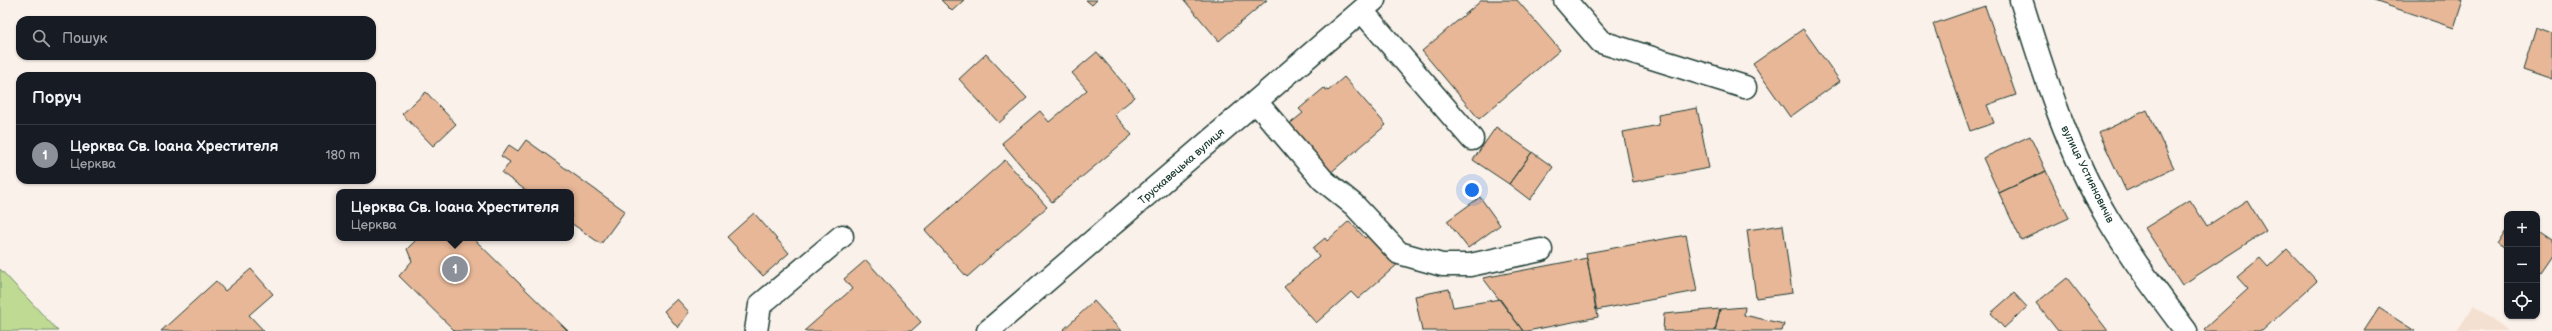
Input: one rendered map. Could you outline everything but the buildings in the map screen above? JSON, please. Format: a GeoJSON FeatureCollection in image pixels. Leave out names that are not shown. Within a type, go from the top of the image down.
{"type":"FeatureCollection","features":[{"type":"Feature","properties":{"kind":"main road"},"geometry":{"type":"LineString","coordinates":[[1565,0],[1601,42],[1744,87]]}},
{"type":"Feature","properties":{"kind":"main road","name":"вулиця Устияновичів"},"geometry":{"type":"LineString","coordinates":[[2021,0],[2068,137],[2104,212],[2147,278],[2186,331]]}},
{"type":"Feature","properties":{"kind":"main road"},"geometry":{"type":"LineString","coordinates":[[1368,5],[1472,139]]}},
{"type":"Feature","properties":{"kind":"main road","name":"Трускавецька вулиця"},"geometry":{"type":"LineString","coordinates":[[988,331],[1368,5]]}},
{"type":"Feature","properties":{"kind":"main road"},"geometry":{"type":"LineString","coordinates":[[1256,102],[1323,180],[1354,205],[1399,254],[1442,265],[1470,265],[1541,250]]}},
{"type":"Feature","properties":{"kind":"main road"},"geometry":{"type":"LineString","coordinates":[[756,331],[760,306],[842,236]]}},
{"type":"Feature","properties":{"kind":"shaded area"},"geometry":{"type":"Polygon","coordinates":[[[2474,305],[2492,318],[2508,331],[2457,331],[2474,305]]]}},
{"type":"Feature","properties":{"kind":"green space"},"geometry":{"type":"Polygon","coordinates":[[[0,269],[58,331],[0,331],[0,269]]]}},
{"type":"Feature","properties":{"kind":"place","name":"Церква Св. Іоана Хрестителя"},"geometry":{"type":"Point","coordinates":[455,269]}}]}
